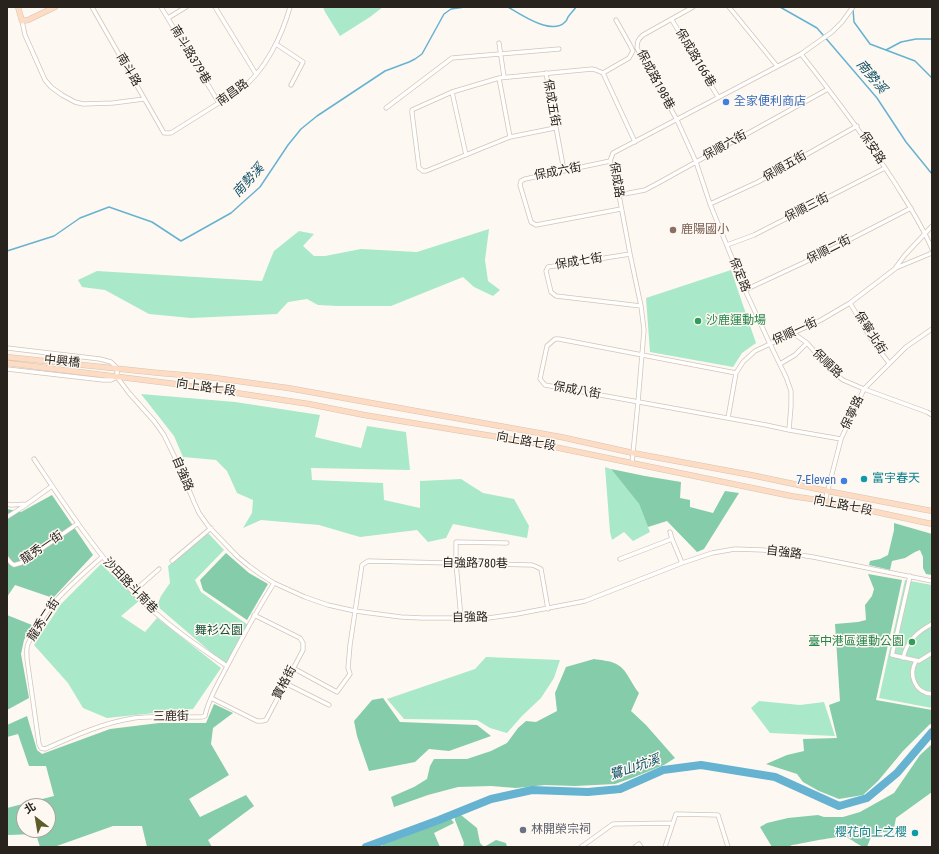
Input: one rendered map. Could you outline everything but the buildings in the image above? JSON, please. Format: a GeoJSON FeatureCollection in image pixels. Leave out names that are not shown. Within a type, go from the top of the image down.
{"type":"FeatureCollection","features":[{"type":"Feature","properties":{"kind":"main road"},"geometry":{"type":"LineString","coordinates":[[18,7],[22,21],[28,20],[55,7]]}},
{"type":"Feature","properties":{"kind":"main road","name":"中興橋"},"geometry":{"type":"LineString","coordinates":[[7,357],[117,368]]}},
{"type":"Feature","properties":{"kind":"main road","name":"中興橋"},"geometry":{"type":"LineString","coordinates":[[7,363],[116,377]]}},
{"type":"Feature","properties":{"kind":"main road","name":"向上路七段"},"geometry":{"type":"LineString","coordinates":[[117,368],[208,377],[288,388],[561,437],[633,453],[932,511]]}},
{"type":"Feature","properties":{"kind":"main road","name":"向上路七段"},"geometry":{"type":"LineString","coordinates":[[116,377],[184,385],[309,404],[364,415],[535,443],[932,524]]}},
{"type":"Feature","properties":{"kind":"street","name":"南斗路"},"geometry":{"type":"LineString","coordinates":[[92,7],[164,133]]}},
{"type":"Feature","properties":{"kind":"street","name":"南斗路379巷"},"geometry":{"type":"LineString","coordinates":[[161,7],[219,103]]}},
{"type":"Feature","properties":{"kind":"street"},"geometry":{"type":"LineString","coordinates":[[168,18],[186,7]]}},
{"type":"Feature","properties":{"kind":"street"},"geometry":{"type":"LineString","coordinates":[[215,7],[256,74]]}},
{"type":"Feature","properties":{"kind":"street","name":"南昌路"},"geometry":{"type":"LineString","coordinates":[[164,133],[171,133],[246,86],[271,54],[282,31],[290,7]]}},
{"type":"Feature","properties":{"kind":"street"},"geometry":{"type":"LineString","coordinates":[[672,20],[693,7]]}},
{"type":"Feature","properties":{"kind":"street"},"geometry":{"type":"LineString","coordinates":[[728,7],[777,66]]}},
{"type":"Feature","properties":{"kind":"street","name":"保成路"},"geometry":{"type":"LineString","coordinates":[[632,464],[644,330],[619,196],[610,161],[613,153],[801,54],[832,32],[842,22],[853,7]]}},
{"type":"Feature","properties":{"kind":"street"},"geometry":{"type":"LineString","coordinates":[[616,20],[632,51],[629,58],[603,73],[635,142]]}},
{"type":"Feature","properties":{"kind":"street","name":"保成路198巷"},"geometry":{"type":"LineString","coordinates":[[672,20],[643,35],[637,42],[637,48],[677,120]]}},
{"type":"Feature","properties":{"kind":"street","name":"保成路166巷"},"geometry":{"type":"LineString","coordinates":[[672,20],[718,97]]}},
{"type":"Feature","properties":{"kind":"street"},"geometry":{"type":"LineString","coordinates":[[22,21],[25,35],[45,80],[51,87],[62,95],[75,102],[83,104],[114,104],[144,99]]}},
{"type":"Feature","properties":{"kind":"street"},"geometry":{"type":"LineString","coordinates":[[499,43],[504,77]]}},
{"type":"Feature","properties":{"kind":"street"},"geometry":{"type":"LineString","coordinates":[[276,44],[303,62],[290,84]]}},
{"type":"Feature","properties":{"kind":"street"},"geometry":{"type":"LineString","coordinates":[[386,108],[452,58],[559,48]]}},
{"type":"Feature","properties":{"kind":"street","name":"保安路"},"geometry":{"type":"LineString","coordinates":[[801,54],[857,126],[911,208],[932,249]]}},
{"type":"Feature","properties":{"kind":"street","name":"保成五街"},"geometry":{"type":"LineString","coordinates":[[564,171],[546,73],[592,69],[603,73]]}},
{"type":"Feature","properties":{"kind":"street"},"geometry":{"type":"LineString","coordinates":[[546,73],[500,78],[452,92],[412,110],[419,168],[426,171],[510,136],[555,128]]}},
{"type":"Feature","properties":{"kind":"street"},"geometry":{"type":"LineString","coordinates":[[500,78],[510,136]]}},
{"type":"Feature","properties":{"kind":"street","name":"保順六街"},"geometry":{"type":"LineString","coordinates":[[619,196],[645,190],[828,89]]}},
{"type":"Feature","properties":{"kind":"street"},"geometry":{"type":"LineString","coordinates":[[452,92],[466,155]]}},
{"type":"Feature","properties":{"kind":"street","name":"保定路"},"geometry":{"type":"LineString","coordinates":[[677,120],[696,162],[710,204],[745,290],[786,377],[791,391],[789,430]]}},
{"type":"Feature","properties":{"kind":"street","name":"保順五街"},"geometry":{"type":"LineString","coordinates":[[710,204],[758,182],[857,126]]}},
{"type":"Feature","properties":{"kind":"street","name":"保成六街"},"geometry":{"type":"LineString","coordinates":[[610,161],[525,179],[521,181],[520,185],[531,222],[536,225],[621,208]]}},
{"type":"Feature","properties":{"kind":"street","name":"保順三街"},"geometry":{"type":"LineString","coordinates":[[727,245],[754,235],[885,168]]}},
{"type":"Feature","properties":{"kind":"street","name":"保順二街"},"geometry":{"type":"LineString","coordinates":[[745,290],[818,256],[911,208]]}},
{"type":"Feature","properties":{"kind":"street","name":"保順一街"},"geometry":{"type":"LineString","coordinates":[[896,268],[905,255],[932,226]]}},
{"type":"Feature","properties":{"kind":"street","name":"保順一街"},"geometry":{"type":"LineString","coordinates":[[728,418],[736,373],[743,362],[755,351],[821,320],[850,303],[896,268],[932,253]]}},
{"type":"Feature","properties":{"kind":"street","name":"保成七街"},"geometry":{"type":"LineString","coordinates":[[630,254],[548,267],[546,271],[552,292],[556,296],[640,306]]}},
{"type":"Feature","properties":{"kind":"street","name":"保寧北街"},"geometry":{"type":"LineString","coordinates":[[850,303],[873,342],[889,363]]}},
{"type":"Feature","properties":{"kind":"street","name":"保寧路"},"geometry":{"type":"LineString","coordinates":[[825,501],[841,439],[864,389],[906,347],[932,329]]}},
{"type":"Feature","properties":{"kind":"street","name":"保順路"},"geometry":{"type":"LineString","coordinates":[[793,333],[807,343],[833,372],[843,380],[932,415]]}},
{"type":"Feature","properties":{"kind":"street","name":"保成八街"},"geometry":{"type":"LineString","coordinates":[[736,373],[559,339],[547,346],[540,379],[545,385],[841,439]]}},
{"type":"Feature","properties":{"kind":"street"},"geometry":{"type":"LineString","coordinates":[[780,364],[795,356],[807,343]]}},
{"type":"Feature","properties":{"kind":"street"},"geometry":{"type":"LineString","coordinates":[[7,348],[100,359],[111,362],[117,368],[116,377],[111,380],[7,370]]}},
{"type":"Feature","properties":{"kind":"street","name":"自強路"},"geometry":{"type":"LineString","coordinates":[[116,377],[154,421],[164,436],[179,466],[199,513],[211,528],[238,557],[274,583],[328,605],[401,618],[488,618],[517,614],[587,600],[682,563],[712,553],[735,549],[763,550],[813,557],[932,581]]}},
{"type":"Feature","properties":{"kind":"street","name":"沙田路斗南巷"},"geometry":{"type":"LineString","coordinates":[[34,459],[77,524],[102,557],[133,592],[174,629],[227,666]]}},
{"type":"Feature","properties":{"kind":"street"},"geometry":{"type":"LineString","coordinates":[[7,517],[52,486]]}},
{"type":"Feature","properties":{"kind":"street"},"geometry":{"type":"LineString","coordinates":[[7,504],[27,504]]}},
{"type":"Feature","properties":{"kind":"street","name":"龍秀一街"},"geometry":{"type":"LineString","coordinates":[[7,558],[14,564],[21,563],[77,524]]}},
{"type":"Feature","properties":{"kind":"street"},"geometry":{"type":"LineString","coordinates":[[172,561],[211,528]]}},
{"type":"Feature","properties":{"kind":"street"},"geometry":{"type":"LineString","coordinates":[[670,532],[682,563]]}},
{"type":"Feature","properties":{"kind":"street"},"geometry":{"type":"LineString","coordinates":[[620,559],[672,539]]}},
{"type":"Feature","properties":{"kind":"street"},"geometry":{"type":"LineString","coordinates":[[461,618],[456,563],[456,542],[506,543]]}},
{"type":"Feature","properties":{"kind":"street","name":"龍秀二街"},"geometry":{"type":"LineString","coordinates":[[41,748],[39,744],[27,659],[28,645],[36,627],[49,609],[62,594],[102,557]]}},
{"type":"Feature","properties":{"kind":"street","name":"自強路780巷"},"geometry":{"type":"LineString","coordinates":[[355,611],[362,565],[368,562],[532,565],[541,570],[548,608]]}},
{"type":"Feature","properties":{"kind":"street"},"geometry":{"type":"LineString","coordinates":[[133,592],[159,569]]}},
{"type":"Feature","properties":{"kind":"street"},"geometry":{"type":"LineString","coordinates":[[910,576],[892,655],[919,661],[932,653]]}},
{"type":"Feature","properties":{"kind":"street","name":"三鹿街"},"geometry":{"type":"LineString","coordinates":[[41,748],[45,750],[91,729],[106,724],[135,718],[161,716],[205,716],[208,703],[227,666],[254,615],[274,583]]}},
{"type":"Feature","properties":{"kind":"street"},"geometry":{"type":"LineString","coordinates":[[293,668],[337,692],[350,674],[348,668],[355,611]]}},
{"type":"Feature","properties":{"kind":"street","name":"寶格街"},"geometry":{"type":"LineString","coordinates":[[211,698],[257,721],[262,722],[266,720],[303,650],[303,643],[300,638],[254,615]]}},
{"type":"Feature","properties":{"kind":"street"},"geometry":{"type":"LineString","coordinates":[[903,658],[910,640],[932,624]]}},
{"type":"Feature","properties":{"kind":"street"},"geometry":{"type":"LineString","coordinates":[[916,661],[913,666],[912,677],[920,690],[928,694],[932,694]]}},
{"type":"Feature","properties":{"kind":"street"},"geometry":{"type":"LineString","coordinates":[[285,683],[329,705]]}},
{"type":"Feature","properties":{"kind":"street"},"geometry":{"type":"LineString","coordinates":[[665,847],[676,814],[718,815],[728,847]]}},
{"type":"Feature","properties":{"kind":"street"},"geometry":{"type":"LineString","coordinates":[[581,847],[613,824],[672,823]]}},
{"type":"Feature","properties":{"kind":"street"},"geometry":{"type":"LineString","coordinates":[[635,847],[639,844],[641,847]]}},
{"type":"Feature","properties":{"kind":"green space"},"geometry":{"type":"Polygon","coordinates":[[[323,7],[383,7],[340,36],[323,7]]]}},
{"type":"Feature","properties":{"kind":"green space"},"geometry":{"type":"Polygon","coordinates":[[[489,229],[485,260],[488,281],[500,290],[493,296],[474,287],[463,277],[391,306],[318,305],[307,299],[288,302],[277,314],[191,318],[149,314],[105,290],[82,287],[78,280],[97,271],[262,281],[274,251],[299,231],[314,234],[303,246],[314,256],[325,256],[361,249],[417,252],[489,229]]]}},
{"type":"Feature","properties":{"kind":"green space","name":"沙鹿運動場"},"geometry":{"type":"Polygon","coordinates":[[[731,270],[756,343],[742,353],[733,367],[650,352],[646,298],[731,270]]]}},
{"type":"Feature","properties":{"kind":"green space"},"geometry":{"type":"Polygon","coordinates":[[[141,394],[235,402],[320,415],[315,437],[361,448],[367,426],[406,432],[410,470],[311,468],[312,480],[383,483],[384,500],[420,508],[420,481],[461,479],[483,493],[514,499],[529,526],[527,538],[453,524],[446,538],[428,542],[417,530],[360,537],[319,525],[261,520],[243,528],[252,513],[253,500],[237,493],[227,471],[216,460],[183,457],[174,436],[141,394]]]}},
{"type":"Feature","properties":{"kind":"green space"},"geometry":{"type":"Polygon","coordinates":[[[605,467],[611,469],[639,504],[650,532],[633,541],[624,532],[612,540],[610,532],[605,467]]]}},
{"type":"Feature","properties":{"kind":"green space"},"geometry":{"type":"Polygon","coordinates":[[[611,469],[681,482],[680,498],[690,500],[690,507],[713,513],[725,491],[739,493],[704,549],[697,552],[667,521],[648,527],[639,504],[611,469]]]}},
{"type":"Feature","properties":{"kind":"green space"},"geometry":{"type":"Polygon","coordinates":[[[52,495],[93,555],[53,598],[15,585],[7,597],[7,509],[21,512],[52,495]]]}},
{"type":"Feature","properties":{"kind":"green space"},"geometry":{"type":"Polygon","coordinates":[[[894,523],[932,534],[932,575],[926,574],[923,568],[923,557],[920,550],[905,558],[892,561],[890,570],[869,565],[870,561],[880,559],[888,555],[894,530],[894,523]]]}},
{"type":"Feature","properties":{"kind":"green space","name":"舞衫公園"},"geometry":{"type":"Polygon","coordinates":[[[208,533],[224,550],[195,580],[201,592],[248,625],[227,666],[157,606],[161,596],[170,583],[168,566],[208,533]]]}},
{"type":"Feature","properties":{"kind":"green space"},"geometry":{"type":"Polygon","coordinates":[[[226,553],[249,573],[268,584],[247,620],[203,590],[200,580],[226,553]]]}},
{"type":"Feature","properties":{"kind":"green space"},"geometry":{"type":"Polygon","coordinates":[[[101,564],[139,601],[121,616],[145,632],[157,618],[221,668],[193,709],[107,718],[83,708],[68,683],[34,645],[61,604],[101,564]]]}},
{"type":"Feature","properties":{"kind":"green space"},"geometry":{"type":"Polygon","coordinates":[[[868,574],[902,580],[876,700],[932,710],[932,725],[930,724],[903,751],[878,781],[863,795],[839,799],[819,791],[803,782],[797,774],[766,764],[787,755],[804,751],[803,739],[837,738],[829,705],[840,701],[835,624],[866,620],[865,605],[872,596],[874,589],[868,574]]]}},
{"type":"Feature","properties":{"kind":"green space","name":"臺中港區運動公園"},"geometry":{"type":"Polygon","coordinates":[[[905,580],[932,585],[932,708],[879,698],[905,580]]]}},
{"type":"Feature","properties":{"kind":"green space"},"geometry":{"type":"Polygon","coordinates":[[[7,615],[32,625],[24,640],[21,654],[29,698],[7,710],[7,615]]]}},
{"type":"Feature","properties":{"kind":"green space"},"geometry":{"type":"Polygon","coordinates":[[[486,657],[560,660],[554,678],[541,698],[507,733],[490,728],[477,720],[404,719],[387,699],[475,669],[486,657]]]}},
{"type":"Feature","properties":{"kind":"green space"},"geometry":{"type":"Polygon","coordinates":[[[594,659],[613,663],[624,670],[639,693],[631,711],[646,725],[675,758],[664,765],[615,784],[575,786],[545,785],[516,788],[491,786],[458,787],[428,795],[394,807],[391,797],[414,787],[427,779],[430,766],[434,759],[467,759],[491,751],[507,743],[518,728],[526,721],[536,722],[557,711],[555,693],[566,667],[594,659]]]}},
{"type":"Feature","properties":{"kind":"green space"},"geometry":{"type":"Polygon","coordinates":[[[383,698],[400,722],[477,725],[491,736],[449,751],[429,749],[415,762],[369,771],[357,736],[354,721],[372,700],[383,698]]]}},
{"type":"Feature","properties":{"kind":"green space"},"geometry":{"type":"Polygon","coordinates":[[[759,701],[800,705],[824,702],[835,736],[770,733],[751,708],[759,701]]]}},
{"type":"Feature","properties":{"kind":"green space"},"geometry":{"type":"Polygon","coordinates":[[[214,704],[233,713],[213,728],[211,744],[229,775],[189,799],[200,817],[246,795],[254,806],[208,840],[212,847],[147,847],[142,826],[113,826],[54,847],[40,847],[37,838],[56,838],[56,798],[46,798],[54,796],[46,766],[29,766],[18,734],[7,737],[7,725],[27,716],[37,750],[42,754],[110,729],[159,723],[206,723],[214,704]]]}},
{"type":"Feature","properties":{"kind":"green space"},"geometry":{"type":"Polygon","coordinates":[[[932,744],[932,792],[896,818],[893,833],[883,832],[871,837],[867,847],[861,846],[848,838],[842,837],[828,838],[788,847],[772,847],[760,827],[767,823],[788,818],[818,815],[824,817],[843,817],[860,812],[894,793],[920,755],[932,744]]]}},
{"type":"Feature","properties":{"kind":"green space"},"geometry":{"type":"Polygon","coordinates":[[[16,806],[16,835],[7,835],[7,808],[16,806]]]}},
{"type":"Feature","properties":{"kind":"green space"},"geometry":{"type":"Polygon","coordinates":[[[461,815],[477,828],[480,843],[484,847],[463,847],[464,843],[455,820],[455,816],[461,815]]]}},
{"type":"Feature","properties":{"kind":"green space"},"geometry":{"type":"Polygon","coordinates":[[[451,819],[454,823],[434,833],[440,847],[383,847],[382,845],[451,819]]]}},
{"type":"Feature","properties":{"kind":"green space"},"geometry":{"type":"Polygon","coordinates":[[[496,840],[506,843],[507,847],[484,847],[496,840]]]}},
{"type":"Feature","properties":{"kind":"waterway","name":"南勢溪"},"geometry":{"type":"LineString","coordinates":[[7,251],[54,236],[80,218],[109,207],[152,222],[181,241],[231,213],[260,187],[288,145],[301,129],[317,116],[385,71],[409,62],[422,54],[444,14],[451,9],[465,7]]}},
{"type":"Feature","properties":{"kind":"waterway","name":"南勢溪"},"geometry":{"type":"LineString","coordinates":[[508,7],[528,19],[552,27],[559,26],[566,22],[576,7]]}},
{"type":"Feature","properties":{"kind":"waterway","name":"南勢溪"},"geometry":{"type":"LineString","coordinates":[[780,7],[817,28],[877,98],[906,142],[932,174]]}},
{"type":"Feature","properties":{"kind":"waterway"},"geometry":{"type":"LineString","coordinates":[[853,9],[854,22],[870,44],[915,61],[932,78]]}},
{"type":"Feature","properties":{"kind":"waterway"},"geometry":{"type":"LineString","coordinates":[[886,50],[901,42],[916,39],[932,39]]}},
{"type":"Feature","properties":{"kind":"waterway","name":"鷺山坑溪"},"geometry":{"type":"LineString","coordinates":[[366,847],[491,799],[532,790],[588,792],[620,789],[663,770],[701,765],[775,777],[839,806],[867,798],[897,773],[932,732]]}},
{"type":"Feature","properties":{"kind":"place","name":"全家便利商店"},"geometry":{"type":"Point","coordinates":[726,102]}},
{"type":"Feature","properties":{"kind":"place","name":"鹿陽國小"},"geometry":{"type":"Point","coordinates":[673,230]}},
{"type":"Feature","properties":{"kind":"place","name":"沙鹿運動場"},"geometry":{"type":"Point","coordinates":[698,321]}},
{"type":"Feature","properties":{"kind":"place","name":"富宇春天"},"geometry":{"type":"Point","coordinates":[864,479]}},
{"type":"Feature","properties":{"kind":"place","name":"7-Eleven"},"geometry":{"type":"Point","coordinates":[844,481]}},
{"type":"Feature","properties":{"kind":"place","name":"臺中港區運動公園"},"geometry":{"type":"Point","coordinates":[912,642]}},
{"type":"Feature","properties":{"kind":"place","name":"林開榮宗祠"},"geometry":{"type":"Point","coordinates":[523,830]}},
{"type":"Feature","properties":{"kind":"place","name":"櫻花向上之櫻"},"geometry":{"type":"Point","coordinates":[915,833]}}]}
